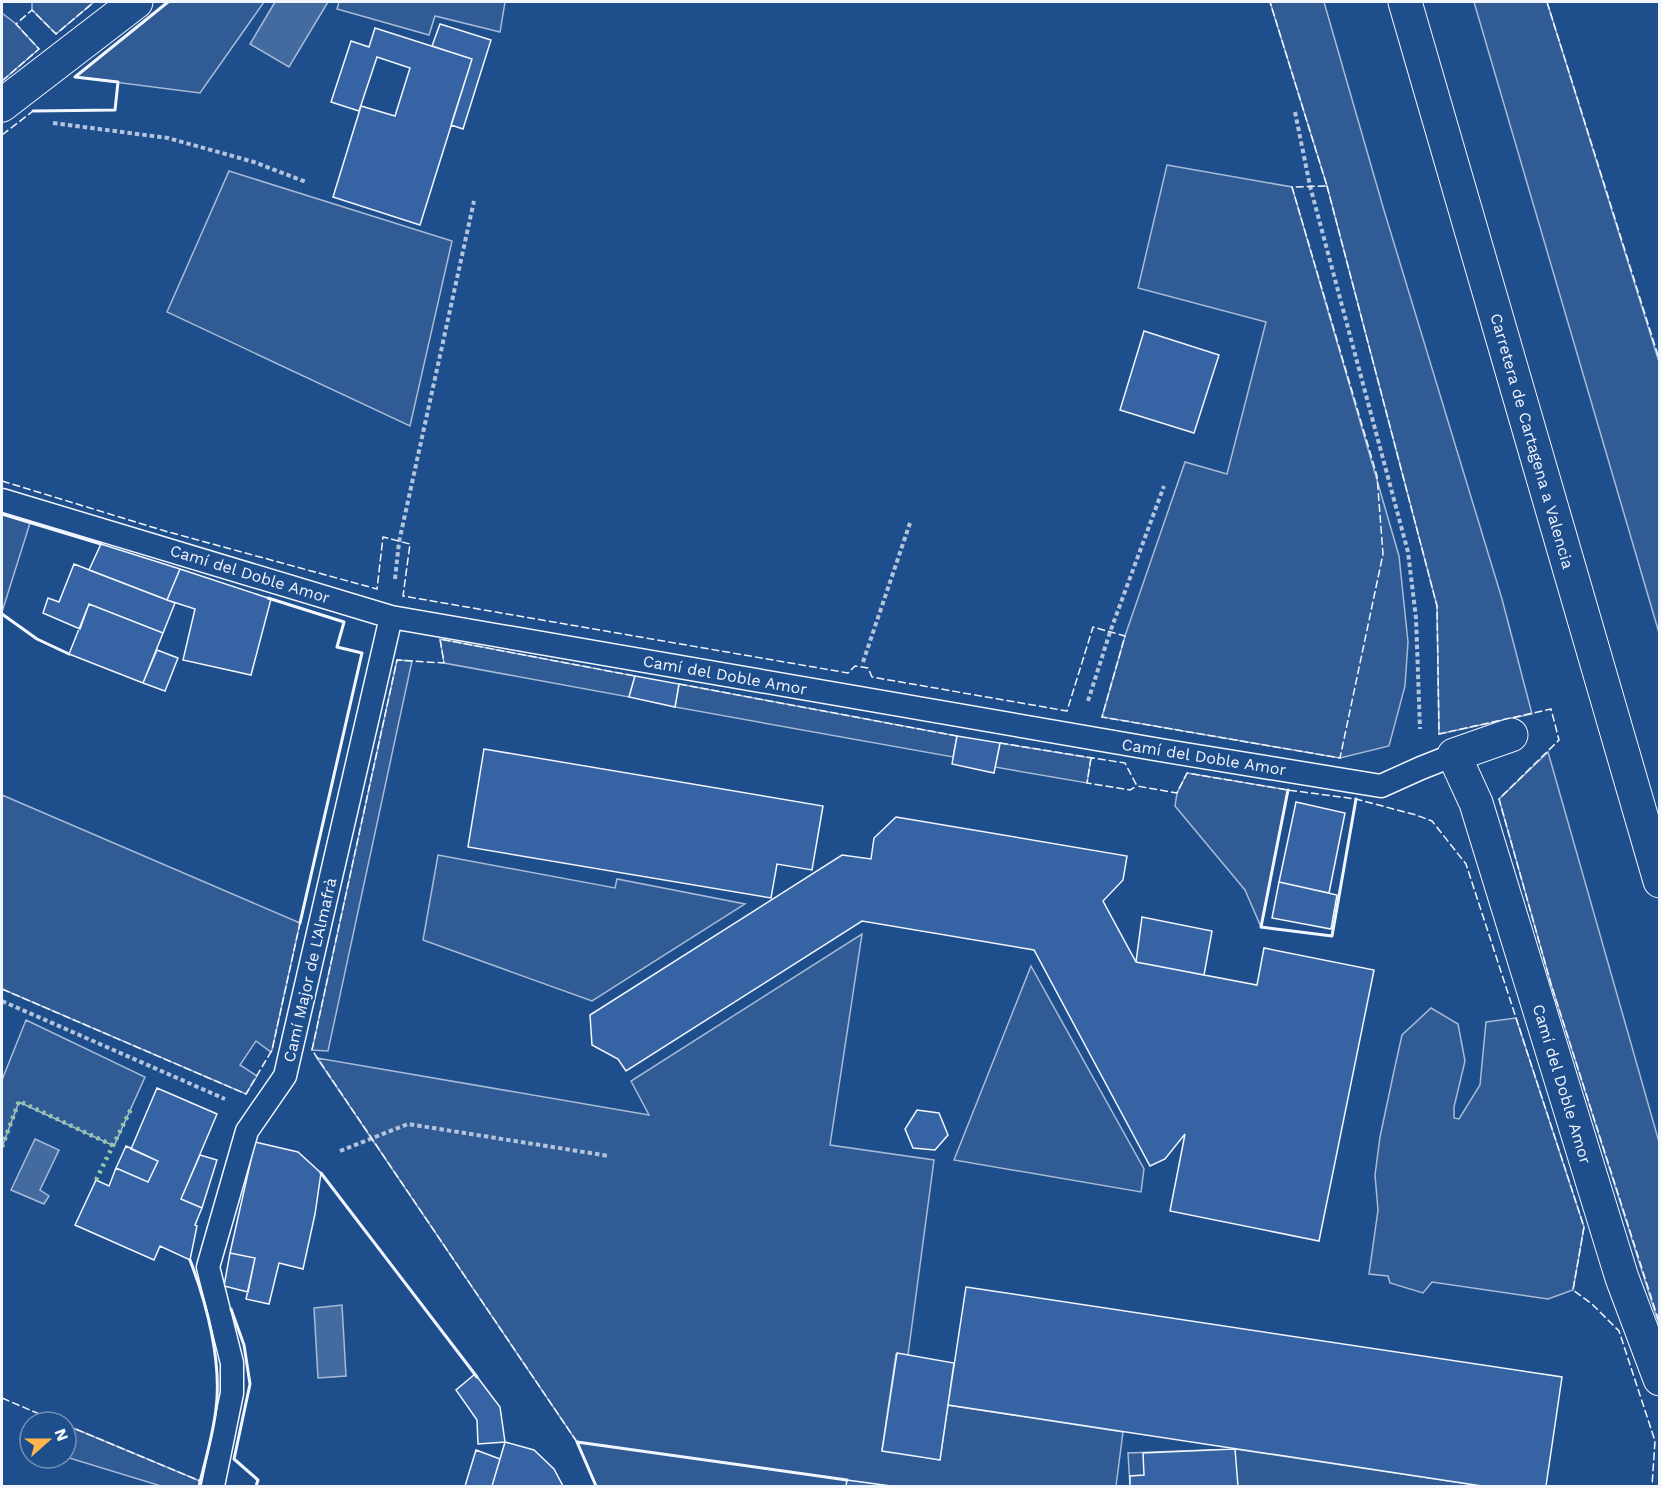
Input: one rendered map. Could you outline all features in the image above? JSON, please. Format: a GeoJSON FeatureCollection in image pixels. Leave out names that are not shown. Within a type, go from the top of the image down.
{"type":"FeatureCollection","features":[{"type":"Feature","properties":{"kind":"main road"},"geometry":{"type":"LineString","coordinates":[[2,105],[136,2]]}},
{"type":"Feature","properties":{"kind":"main road","name":"Carretera de Cartagena a Valencia"},"geometry":{"type":"LineString","coordinates":[[1405,2],[1659,881]]}},
{"type":"Feature","properties":{"kind":"main road","name":"Camí del Doble Amor"},"geometry":{"type":"LineString","coordinates":[[1511,735],[1454,756],[1476,803],[1622,1278],[1659,1378]]}},
{"type":"Feature","properties":{"kind":"lane","name":"Camí del Doble Amor"},"geometry":{"type":"LineString","coordinates":[[2,500],[391,617],[1077,736],[1381,786],[1454,756]]}},
{"type":"Feature","properties":{"kind":"lane","name":"Camí Major de L'Almafrà"},"geometry":{"type":"LineString","coordinates":[[213,1486],[232,1393],[232,1363],[208,1267],[247,1131],[285,1076],[391,617]]}},
{"type":"Feature","properties":{"kind":"path"},"geometry":{"type":"LineString","coordinates":[[2,105],[16,124],[55,123],[168,138],[254,162],[306,182]]}},
{"type":"Feature","properties":{"kind":"path"},"geometry":{"type":"LineString","coordinates":[[1295,112],[1310,186],[1408,552],[1416,618],[1421,768]]}},
{"type":"Feature","properties":{"kind":"path"},"geometry":{"type":"LineString","coordinates":[[391,617],[399,542],[474,201]]}},
{"type":"Feature","properties":{"kind":"path"},"geometry":{"type":"LineString","coordinates":[[1077,736],[1110,632],[1164,486]]}},
{"type":"Feature","properties":{"kind":"path"},"geometry":{"type":"LineString","coordinates":[[854,697],[861,667],[910,524]]}},
{"type":"Feature","properties":{"kind":"path"},"geometry":{"type":"LineString","coordinates":[[2,1001],[259,1114]]}},
{"type":"Feature","properties":{"kind":"path"},"geometry":{"type":"LineString","coordinates":[[340,1151],[408,1124],[609,1156]]}},
{"type":"Feature","properties":{"kind":"shaded area"},"geometry":{"type":"Polygon","coordinates":[[[32,2],[94,2],[56,34],[32,10],[32,2]]]}},
{"type":"Feature","properties":{"kind":"shaded area"},"geometry":{"type":"Polygon","coordinates":[[[168,2],[264,2],[200,93],[75,77],[168,2]]]}},
{"type":"Feature","properties":{"kind":"shaded area"},"geometry":{"type":"Polygon","coordinates":[[[275,2],[328,2],[289,67],[250,44],[275,2]]]}},
{"type":"Feature","properties":{"kind":"shaded area"},"geometry":{"type":"Polygon","coordinates":[[[339,2],[505,2],[500,32],[435,16],[429,35],[337,9],[339,2]]]}},
{"type":"Feature","properties":{"kind":"shaded area"},"geometry":{"type":"Polygon","coordinates":[[[1270,2],[1324,2],[1383,207],[1502,599],[1532,714],[1439,734],[1437,606],[1327,186],[1270,2]]]}},
{"type":"Feature","properties":{"kind":"shaded area"},"geometry":{"type":"Polygon","coordinates":[[[1474,2],[1547,2],[1659,362],[1659,633],[1474,2]]]}},
{"type":"Feature","properties":{"kind":"shaded area"},"geometry":{"type":"Polygon","coordinates":[[[2,13],[16,24],[39,49],[2,81],[2,13]]]}},
{"type":"Feature","properties":{"kind":"shaded area"},"geometry":{"type":"Polygon","coordinates":[[[1167,165],[1292,187],[1399,556],[1408,642],[1405,686],[1389,746],[1340,758],[1102,717],[1125,636],[1185,462],[1227,474],[1266,322],[1138,288],[1167,165]]]}},
{"type":"Feature","properties":{"kind":"shaded area"},"geometry":{"type":"Polygon","coordinates":[[[229,171],[452,241],[410,426],[167,312],[229,171]]]}},
{"type":"Feature","properties":{"kind":"shaded area"},"geometry":{"type":"Polygon","coordinates":[[[2,514],[30,523],[2,612],[2,514]]]}},
{"type":"Feature","properties":{"kind":"shaded area"},"geometry":{"type":"Polygon","coordinates":[[[440,639],[635,676],[629,697],[444,663],[440,639]]]}},
{"type":"Feature","properties":{"kind":"shaded area"},"geometry":{"type":"Polygon","coordinates":[[[397,660],[412,661],[328,1051],[312,1050],[397,660]]]}},
{"type":"Feature","properties":{"kind":"shaded area"},"geometry":{"type":"Polygon","coordinates":[[[679,684],[957,736],[953,757],[675,707],[679,684]]]}},
{"type":"Feature","properties":{"kind":"shaded area"},"geometry":{"type":"Polygon","coordinates":[[[1000,743],[1091,758],[1087,783],[995,767],[1000,743]]]}},
{"type":"Feature","properties":{"kind":"shaded area"},"geometry":{"type":"Polygon","coordinates":[[[1548,752],[1659,1142],[1659,1325],[1551,984],[1499,799],[1548,752]]]}},
{"type":"Feature","properties":{"kind":"shaded area"},"geometry":{"type":"Polygon","coordinates":[[[1187,773],[1288,790],[1261,927],[1245,890],[1175,806],[1177,793],[1187,773]]]}},
{"type":"Feature","properties":{"kind":"shaded area"},"geometry":{"type":"Polygon","coordinates":[[[2,795],[300,923],[272,1050],[271,1052],[256,1041],[240,1065],[257,1076],[246,1094],[2,989],[2,795]]]}},
{"type":"Feature","properties":{"kind":"shaded area"},"geometry":{"type":"Polygon","coordinates":[[[438,855],[615,888],[617,879],[745,904],[592,1001],[423,940],[438,855]]]}},
{"type":"Feature","properties":{"kind":"shaded area"},"geometry":{"type":"Polygon","coordinates":[[[862,934],[830,1145],[934,1160],[908,1355],[896,1354],[882,1450],[940,1460],[948,1405],[1123,1432],[1116,1486],[596,1486],[577,1442],[317,1058],[649,1115],[631,1081],[862,934]]]}},
{"type":"Feature","properties":{"kind":"shaded area"},"geometry":{"type":"Polygon","coordinates":[[[1031,966],[1144,1169],[1141,1192],[954,1160],[1031,966]]]}},
{"type":"Feature","properties":{"kind":"shaded area"},"geometry":{"type":"Polygon","coordinates":[[[1431,1008],[1458,1024],[1465,1061],[1454,1107],[1454,1118],[1459,1119],[1480,1085],[1486,1022],[1516,1018],[1584,1227],[1573,1290],[1548,1299],[1432,1282],[1423,1293],[1390,1283],[1388,1276],[1369,1274],[1378,1210],[1375,1175],[1380,1137],[1402,1035],[1431,1008]]]}},
{"type":"Feature","properties":{"kind":"shaded area"},"geometry":{"type":"Polygon","coordinates":[[[26,1020],[145,1077],[114,1146],[19,1102],[2,1147],[2,1080],[26,1020]]]}},
{"type":"Feature","properties":{"kind":"shaded area"},"geometry":{"type":"Polygon","coordinates":[[[35,1139],[59,1150],[40,1190],[49,1196],[44,1204],[11,1190],[35,1139]]]}},
{"type":"Feature","properties":{"kind":"shaded area"},"geometry":{"type":"Polygon","coordinates":[[[342,1305],[346,1376],[318,1378],[314,1308],[342,1305]]]}},
{"type":"Feature","properties":{"kind":"shaded area"},"geometry":{"type":"Polygon","coordinates":[[[78,1430],[200,1481],[199,1486],[161,1486],[78,1461],[78,1430]]]}},
{"type":"Feature","properties":{"kind":"shaded area"},"geometry":{"type":"Polygon","coordinates":[[[1235,1449],[1482,1486],[1130,1486],[1128,1453],[1235,1449]]]}},
{"type":"Feature","properties":{"kind":"building"},"geometry":{"type":"Polygon","coordinates":[[[440,24],[491,40],[463,129],[451,125],[472,59],[432,46],[440,24]]]}},
{"type":"Feature","properties":{"kind":"building"},"geometry":{"type":"Polygon","coordinates":[[[375,28],[472,59],[420,225],[333,197],[361,106],[395,116],[410,68],[377,57],[359,111],[331,102],[351,41],[369,47],[375,28]]]}},
{"type":"Feature","properties":{"kind":"building"},"geometry":{"type":"Polygon","coordinates":[[[1144,331],[1219,355],[1194,433],[1120,410],[1144,331]]]}},
{"type":"Feature","properties":{"kind":"building"},"geometry":{"type":"Polygon","coordinates":[[[101,544],[180,569],[167,600],[89,570],[101,544]]]}},
{"type":"Feature","properties":{"kind":"building"},"geometry":{"type":"Polygon","coordinates":[[[74,564],[175,603],[163,633],[89,604],[80,629],[43,613],[48,598],[59,602],[74,564]]]}},
{"type":"Feature","properties":{"kind":"building"},"geometry":{"type":"Polygon","coordinates":[[[180,569],[271,599],[251,675],[183,660],[195,609],[167,600],[180,569]]]}},
{"type":"Feature","properties":{"kind":"building"},"geometry":{"type":"Polygon","coordinates":[[[89,604],[163,633],[143,683],[69,654],[89,604]]]}},
{"type":"Feature","properties":{"kind":"building"},"geometry":{"type":"Polygon","coordinates":[[[157,650],[178,658],[165,691],[143,683],[157,650]]]}},
{"type":"Feature","properties":{"kind":"building"},"geometry":{"type":"Polygon","coordinates":[[[635,676],[679,684],[675,707],[629,697],[635,676]]]}},
{"type":"Feature","properties":{"kind":"building"},"geometry":{"type":"Polygon","coordinates":[[[957,736],[1000,743],[994,773],[952,764],[957,736]]]}},
{"type":"Feature","properties":{"kind":"building"},"geometry":{"type":"Polygon","coordinates":[[[484,749],[823,806],[812,870],[777,864],[771,898],[468,847],[484,749]]]}},
{"type":"Feature","properties":{"kind":"building"},"geometry":{"type":"Polygon","coordinates":[[[1296,802],[1345,813],[1329,893],[1279,882],[1296,802]]]}},
{"type":"Feature","properties":{"kind":"building"},"geometry":{"type":"Polygon","coordinates":[[[896,817],[1127,856],[1123,880],[1103,901],[1136,962],[1257,985],[1264,948],[1374,970],[1319,1241],[1170,1211],[1185,1134],[1165,1159],[1150,1166],[1034,950],[862,921],[626,1071],[618,1059],[592,1045],[590,1015],[842,855],[871,859],[874,838],[896,817]]]}},
{"type":"Feature","properties":{"kind":"building"},"geometry":{"type":"Polygon","coordinates":[[[1279,882],[1337,895],[1331,929],[1272,918],[1279,882]]]}},
{"type":"Feature","properties":{"kind":"building"},"geometry":{"type":"Polygon","coordinates":[[[1142,917],[1212,931],[1204,975],[1136,962],[1142,917]]]}},
{"type":"Feature","properties":{"kind":"building"},"geometry":{"type":"Polygon","coordinates":[[[157,1088],[217,1114],[181,1199],[202,1208],[195,1225],[197,1226],[190,1260],[160,1246],[154,1260],[75,1225],[96,1180],[109,1186],[116,1168],[148,1182],[158,1161],[131,1149],[157,1088]]]}},
{"type":"Feature","properties":{"kind":"building"},"geometry":{"type":"Polygon","coordinates":[[[917,1110],[939,1113],[948,1135],[935,1150],[913,1148],[905,1129],[917,1110]]]}},
{"type":"Feature","properties":{"kind":"building"},"geometry":{"type":"Polygon","coordinates":[[[255,1142],[298,1152],[321,1173],[303,1269],[279,1263],[269,1304],[246,1299],[255,1258],[230,1253],[255,1142]]]}},
{"type":"Feature","properties":{"kind":"building"},"geometry":{"type":"Polygon","coordinates":[[[126,1146],[158,1161],[148,1182],[116,1168],[126,1146]]]}},
{"type":"Feature","properties":{"kind":"building"},"geometry":{"type":"Polygon","coordinates":[[[200,1155],[217,1160],[202,1208],[181,1199],[200,1155]]]}},
{"type":"Feature","properties":{"kind":"building"},"geometry":{"type":"Polygon","coordinates":[[[230,1253],[255,1258],[248,1292],[224,1286],[230,1253]]]}},
{"type":"Feature","properties":{"kind":"building"},"geometry":{"type":"Polygon","coordinates":[[[966,1287],[1562,1377],[1546,1486],[1482,1486],[948,1405],[966,1287]]]}},
{"type":"Feature","properties":{"kind":"building"},"geometry":{"type":"Polygon","coordinates":[[[897,1353],[954,1363],[940,1460],[882,1451],[897,1353]]]}},
{"type":"Feature","properties":{"kind":"building"},"geometry":{"type":"Polygon","coordinates":[[[475,1374],[500,1407],[505,1442],[478,1444],[477,1420],[456,1390],[475,1374]]]}},
{"type":"Feature","properties":{"kind":"building"},"geometry":{"type":"Polygon","coordinates":[[[505,1442],[534,1450],[554,1469],[563,1486],[492,1486],[505,1442]]]}},
{"type":"Feature","properties":{"kind":"building"},"geometry":{"type":"Polygon","coordinates":[[[1235,1449],[1238,1486],[1130,1486],[1130,1476],[1144,1475],[1143,1453],[1235,1449]]]}},
{"type":"Feature","properties":{"kind":"building"},"geometry":{"type":"Polygon","coordinates":[[[476,1450],[500,1459],[492,1486],[465,1486],[476,1450]]]}},
{"type":"Feature","properties":{"kind":"building"},"geometry":{"type":"Polygon","coordinates":[[[847,1480],[891,1486],[846,1486],[847,1480]]]}},
{"type":"Feature","properties":{"kind":"hedge"},"geometry":{"type":"LineString","coordinates":[[2,1147],[19,1101],[114,1146]]}},
{"type":"Feature","properties":{"kind":"hedge"},"geometry":{"type":"LineString","coordinates":[[96,1180],[131,1109]]}},
{"type":"Feature","properties":{"kind":"fence"},"geometry":{"type":"LineString","coordinates":[[2,81],[39,49],[16,24],[32,10],[56,34],[94,2]]}},
{"type":"Feature","properties":{"kind":"fence"},"geometry":{"type":"LineString","coordinates":[[2,481],[165,531],[377,589],[383,537],[410,544],[403,596],[848,673],[855,666],[868,668],[872,677],[1067,711],[1093,627],[1125,636],[1102,717],[1340,758],[1383,554],[1377,476],[1292,187],[1327,186],[1270,2]]}},
{"type":"Feature","properties":{"kind":"fence"},"geometry":{"type":"LineString","coordinates":[[1547,2],[1660,362]]}},
{"type":"Feature","properties":{"kind":"fence"},"geometry":{"type":"LineString","coordinates":[[2,135],[33,111]]}},
{"type":"Feature","properties":{"kind":"fence"},"geometry":{"type":"LineString","coordinates":[[1327,186],[1437,606],[1439,734],[1551,709],[1559,740],[1499,799],[1551,984],[1660,1325]]}},
{"type":"Feature","properties":{"kind":"fence"},"geometry":{"type":"LineString","coordinates":[[577,1442],[312,1050],[397,660],[444,663],[440,639],[635,676]]}},
{"type":"Feature","properties":{"kind":"fence"},"geometry":{"type":"LineString","coordinates":[[679,684],[957,736]]}},
{"type":"Feature","properties":{"kind":"fence"},"geometry":{"type":"LineString","coordinates":[[1000,743],[1125,763],[1137,786],[1177,793],[1187,773],[1356,799],[1432,821],[1466,864],[1584,1227],[1573,1290],[1592,1304],[1619,1331],[1655,1441],[1652,1486]]}},
{"type":"Feature","properties":{"kind":"fence"},"geometry":{"type":"LineString","coordinates":[[1091,758],[1087,783],[1130,790],[1137,786]]}},
{"type":"Feature","properties":{"kind":"fence"},"geometry":{"type":"LineString","coordinates":[[2,989],[246,1094],[272,1050],[300,923]]}},
{"type":"Feature","properties":{"kind":"fence"},"geometry":{"type":"LineString","coordinates":[[2,1398],[30,1410]]}},
{"type":"Feature","properties":{"kind":"fence"},"geometry":{"type":"LineString","coordinates":[[78,1430],[200,1481]]}},
{"type":"Feature","properties":{"kind":"wall"},"geometry":{"type":"LineString","coordinates":[[33,111],[115,110],[118,82],[75,77],[168,2]]}},
{"type":"Feature","properties":{"kind":"wall"},"geometry":{"type":"LineString","coordinates":[[2,514],[101,544]]}},
{"type":"Feature","properties":{"kind":"wall"},"geometry":{"type":"LineString","coordinates":[[268,598],[344,622],[337,647],[362,653],[300,923]]}},
{"type":"Feature","properties":{"kind":"wall"},"geometry":{"type":"LineString","coordinates":[[2,614],[37,639],[69,654]]}},
{"type":"Feature","properties":{"kind":"wall"},"geometry":{"type":"LineString","coordinates":[[1288,790],[1261,927],[1332,936],[1356,799]]}},
{"type":"Feature","properties":{"kind":"wall"},"geometry":{"type":"LineString","coordinates":[[321,1173],[477,1377]]}},
{"type":"Feature","properties":{"kind":"wall"},"geometry":{"type":"LineString","coordinates":[[190,1260],[212,1333],[217,1372],[215,1419],[199,1486]]}},
{"type":"Feature","properties":{"kind":"wall"},"geometry":{"type":"LineString","coordinates":[[231,1309],[244,1345],[250,1384],[234,1459],[258,1480],[256,1486]]}},
{"type":"Feature","properties":{"kind":"wall"},"geometry":{"type":"LineString","coordinates":[[596,1486],[577,1442],[847,1480]]}}]}
